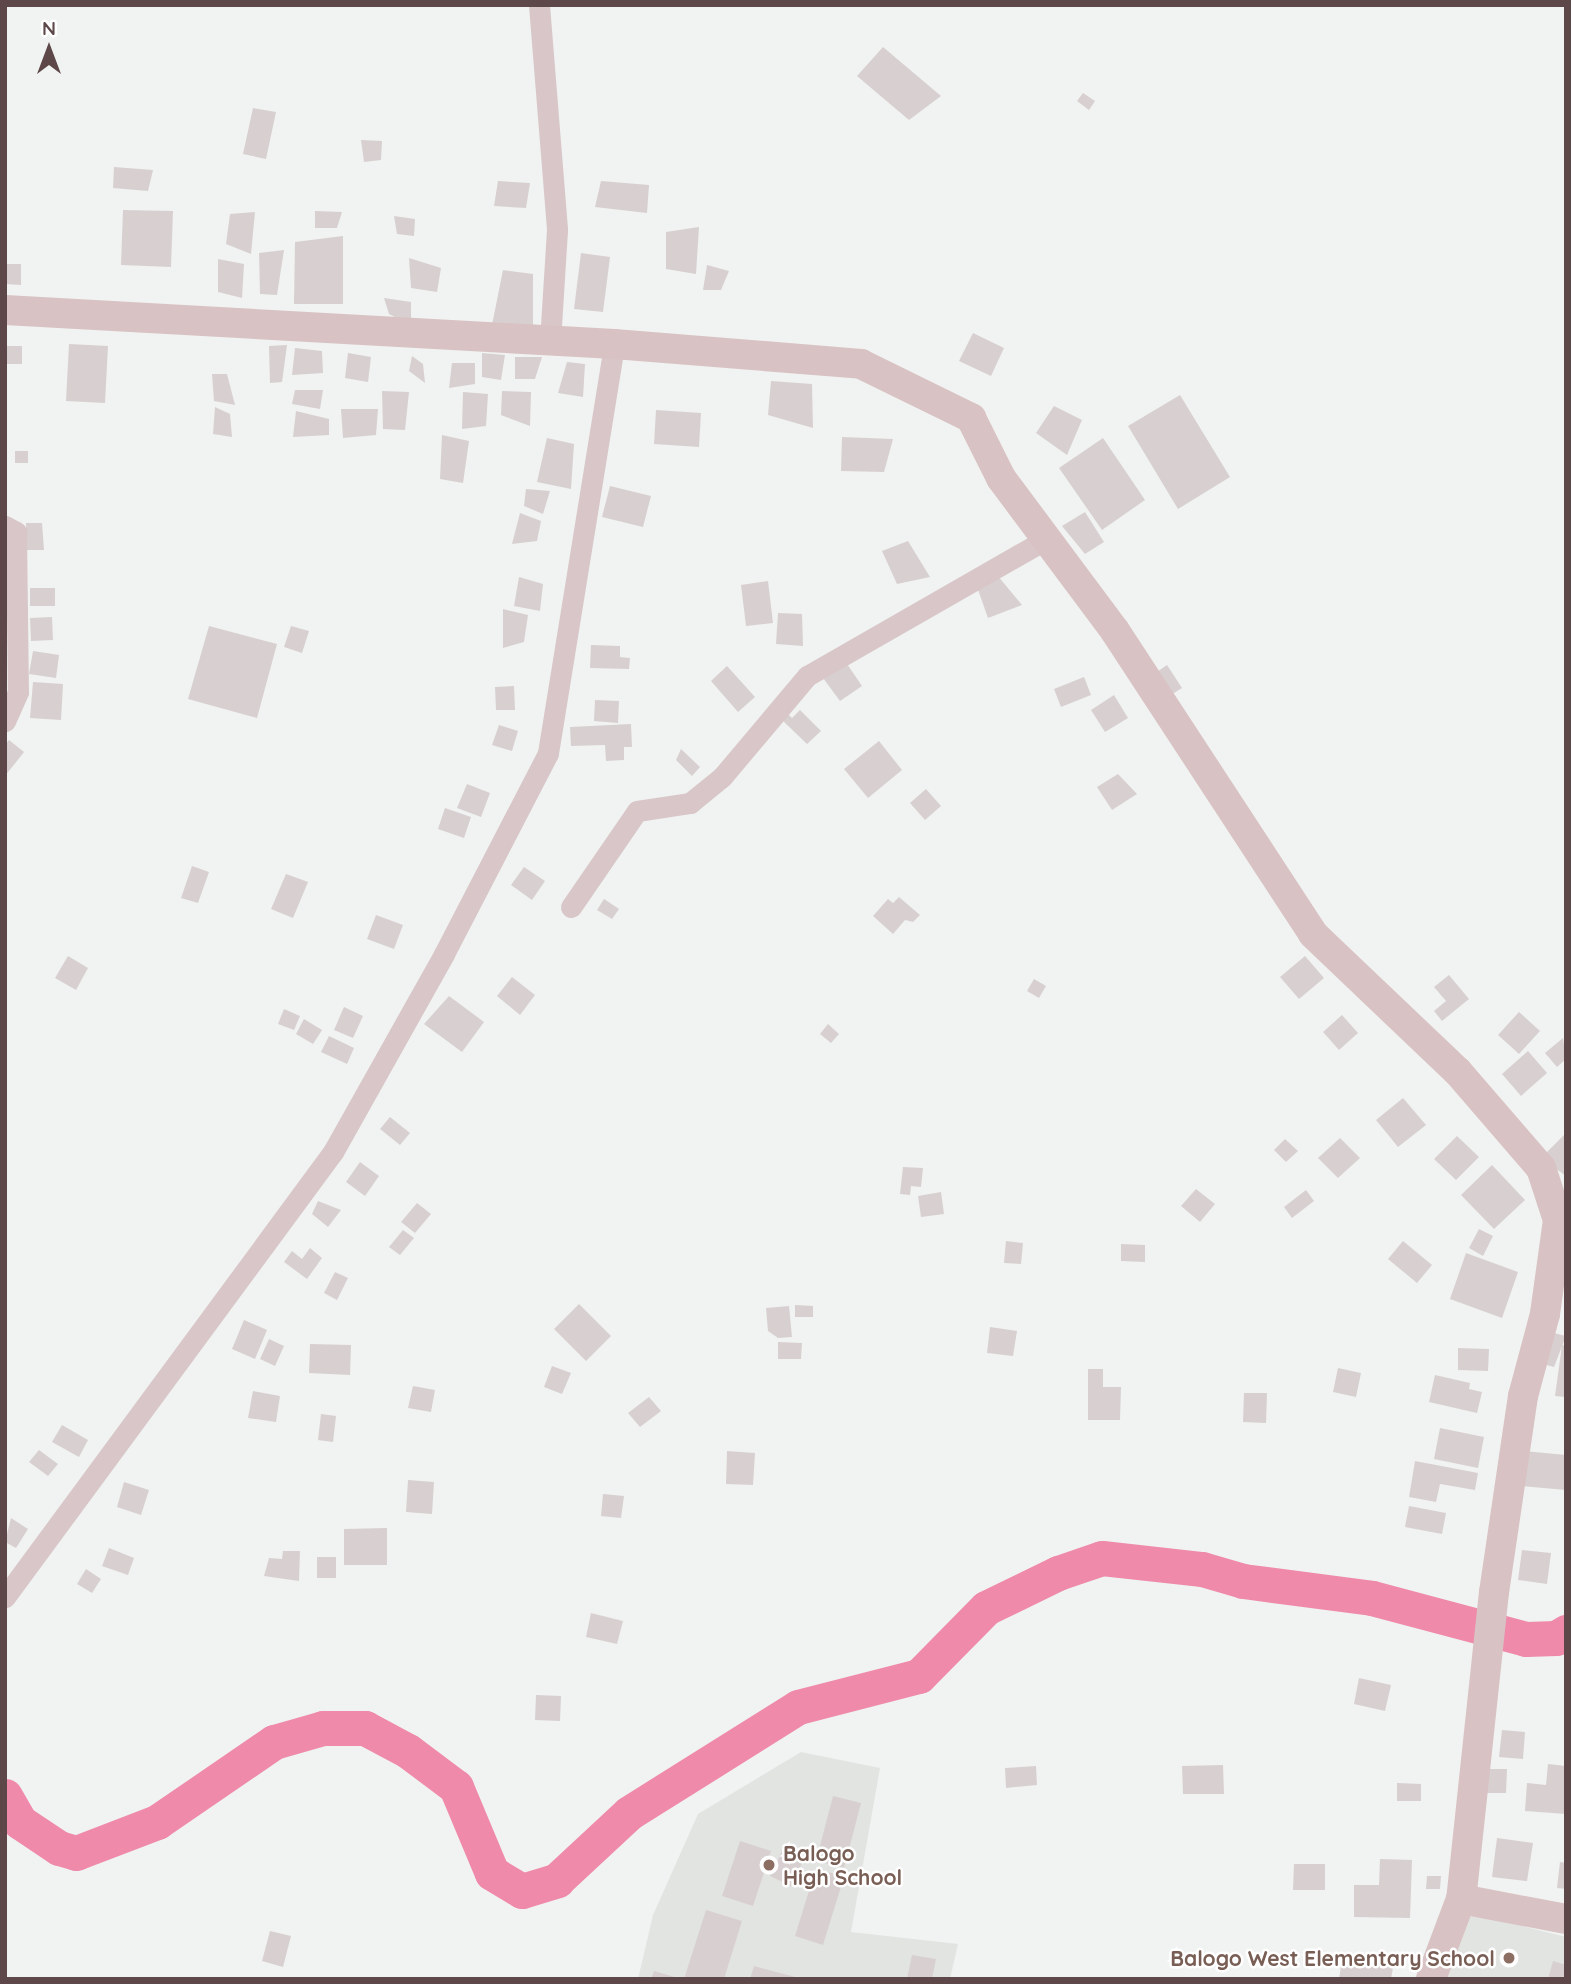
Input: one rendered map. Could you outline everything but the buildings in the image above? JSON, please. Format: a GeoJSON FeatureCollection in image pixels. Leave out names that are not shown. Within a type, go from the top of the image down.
{"type":"FeatureCollection","features":[{"type":"Feature","properties":{"kind":"main road"},"geometry":{"type":"LineString","coordinates":[[5,310],[614,344],[861,364],[971,418],[1001,478],[1115,631],[1313,934],[1458,1072],[1541,1168],[1558,1220],[1545,1314],[1523,1396],[1494,1592],[1461,1899],[1431,1979]]}},
{"type":"Feature","properties":{"kind":"main road"},"geometry":{"type":"LineString","coordinates":[[1461,1899],[1566,1919]]}},
{"type":"Feature","properties":{"kind":"street"},"geometry":{"type":"LineString","coordinates":[[540,5],[557,230],[550,340]]}},
{"type":"Feature","properties":{"kind":"street"},"geometry":{"type":"LineString","coordinates":[[5,1597],[332,1152],[444,954],[548,753],[614,344]]}},
{"type":"Feature","properties":{"kind":"street"},"geometry":{"type":"LineString","coordinates":[[5,526],[16,532],[18,692],[5,721]]}},
{"type":"Feature","properties":{"kind":"street"},"geometry":{"type":"LineString","coordinates":[[571,906],[637,811],[690,803],[711,786],[807,676],[1046,538]]}},
{"type":"Feature","properties":{"kind":"shaded area","name":"Balogo High School"},"geometry":{"type":"Polygon","coordinates":[[[801,1752],[880,1768],[851,1932],[958,1944],[950,1979],[638,1979],[653,1915],[698,1814],[801,1752]]]}},
{"type":"Feature","properties":{"kind":"shaded area","name":"Balogo West Elementary School"},"geometry":{"type":"Polygon","coordinates":[[[1469,1913],[1566,1937],[1566,1979],[1444,1979],[1469,1913]]]}},
{"type":"Feature","properties":{"kind":"waterway"},"geometry":{"type":"LineString","coordinates":[[5,1796],[20,1822],[59,1848],[76,1853],[157,1822],[274,1742],[323,1728],[365,1728],[408,1751],[456,1787],[492,1873],[522,1891],[557,1880],[629,1813],[798,1707],[919,1676],[986,1608],[1058,1573],[1102,1558],[1202,1569],[1243,1581],[1372,1598],[1526,1639],[1556,1638],[1566,1632]]}},
{"type":"Feature","properties":{"kind":"place","name":"Balogo High School"},"geometry":{"type":"Point","coordinates":[769,1865]}},
{"type":"Feature","properties":{"kind":"place","name":"Balogo West Elementary School"},"geometry":{"type":"Point","coordinates":[1509,1958]}}]}
